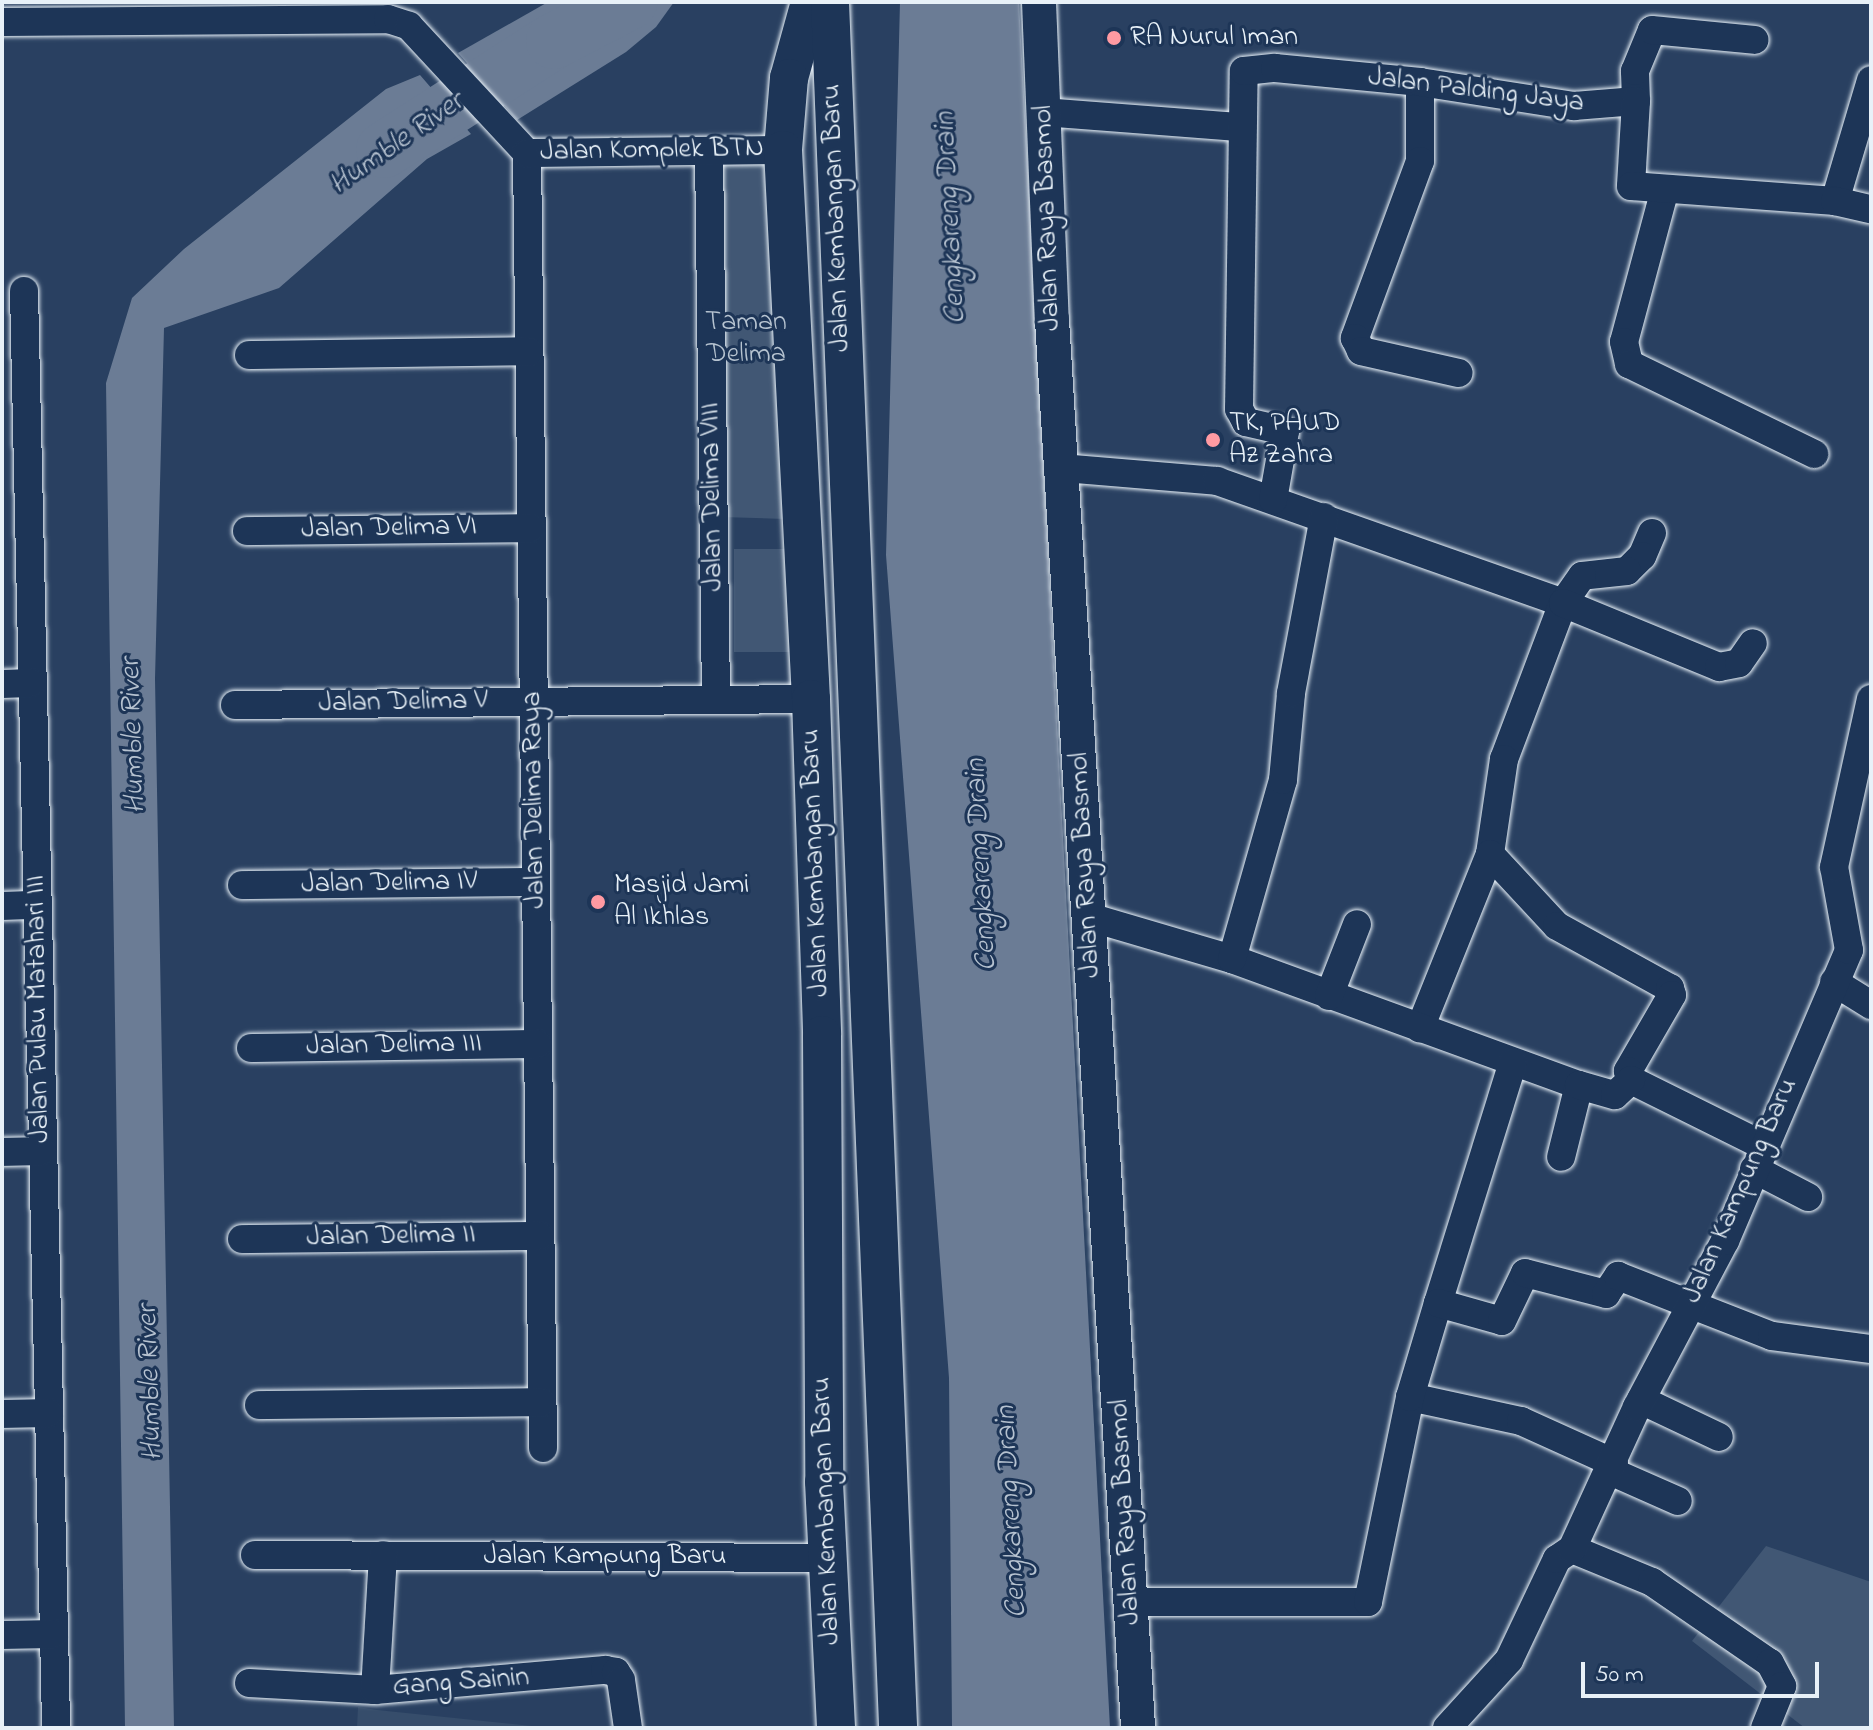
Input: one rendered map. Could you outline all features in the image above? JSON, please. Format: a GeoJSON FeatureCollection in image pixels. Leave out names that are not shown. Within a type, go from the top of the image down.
{"type":"FeatureCollection","features":[{"type":"Feature","properties":{"kind":"main road","name":"Jalan Kembangan Baru"},"geometry":{"type":"LineString","coordinates":[[810,2],[789,78],[783,150],[811,699],[822,1035],[821,1325],[827,1558],[836,1728]]}},
{"type":"Feature","properties":{"kind":"main road","name":"Jalan Kembangan Baru"},"geometry":{"type":"LineString","coordinates":[[830,2],[898,1728]]}},
{"type":"Feature","properties":{"kind":"street","name":"Jalan Raya Basmol"},"geometry":{"type":"LineString","coordinates":[[1039,2],[1063,468],[1133,1602],[1138,1728]]}},
{"type":"Feature","properties":{"kind":"street","name":"Jalan Komplek BTN"},"geometry":{"type":"LineString","coordinates":[[2,22],[364,16],[409,26],[523,146],[783,150]]}},
{"type":"Feature","properties":{"kind":"street"},"geometry":{"type":"LineString","coordinates":[[1755,40],[1652,30],[1635,71],[1631,186],[1835,201],[1871,209]]}},
{"type":"Feature","properties":{"kind":"street","name":"Jalan Palding Jaya"},"geometry":{"type":"LineString","coordinates":[[1240,127],[1241,76],[1252,68],[1420,82],[1574,106],[1636,101]]}},
{"type":"Feature","properties":{"kind":"street"},"geometry":{"type":"LineString","coordinates":[[1835,201],[1871,80]]}},
{"type":"Feature","properties":{"kind":"street"},"geometry":{"type":"LineString","coordinates":[[1420,82],[1420,161],[1355,338],[1361,351],[1459,373]]}},
{"type":"Feature","properties":{"kind":"street"},"geometry":{"type":"LineString","coordinates":[[1044,112],[1240,127],[1239,409],[1246,422],[1285,431],[1273,500]]}},
{"type":"Feature","properties":{"kind":"street","name":"Jalan Delima Raya"},"geometry":{"type":"LineString","coordinates":[[523,146],[529,351],[543,1448]]}},
{"type":"Feature","properties":{"kind":"street","name":"Jalan Delima VIII"},"geometry":{"type":"LineString","coordinates":[[709,151],[716,700]]}},
{"type":"Feature","properties":{"kind":"street"},"geometry":{"type":"LineString","coordinates":[[1665,189],[1624,342],[1629,364],[1814,454]]}},
{"type":"Feature","properties":{"kind":"street","name":"Jalan Pulau Matahari III"},"geometry":{"type":"LineString","coordinates":[[24,291],[14,454],[31,683],[56,1728]]}},
{"type":"Feature","properties":{"kind":"street"},"geometry":{"type":"LineString","coordinates":[[249,355],[529,351]]}},
{"type":"Feature","properties":{"kind":"street"},"geometry":{"type":"LineString","coordinates":[[1063,468],[1217,481],[1563,603],[1719,667],[1739,663],[1753,643]]}},
{"type":"Feature","properties":{"kind":"street"},"geometry":{"type":"LineString","coordinates":[[1232,959],[1283,780],[1291,693],[1324,517]]}},
{"type":"Feature","properties":{"kind":"street","name":"Jalan Delima VI"},"geometry":{"type":"LineString","coordinates":[[247,531],[531,528]]}},
{"type":"Feature","properties":{"kind":"street"},"geometry":{"type":"LineString","coordinates":[[1420,1028],[1490,854],[1504,759],[1563,603],[1582,576],[1627,571],[1642,556],[1652,533]]}},
{"type":"Feature","properties":{"kind":"street"},"geometry":{"type":"LineString","coordinates":[[2,684],[31,683]]}},
{"type":"Feature","properties":{"kind":"street","name":"Jalan Delima V"},"geometry":{"type":"LineString","coordinates":[[235,705],[811,699]]}},
{"type":"Feature","properties":{"kind":"street","name":"Jalan Kampung Baru"},"geometry":{"type":"LineString","coordinates":[[1447,1728],[1509,1660],[1557,1559],[1572,1549],[1641,1400],[1692,1304],[1849,950],[1834,867],[1863,760],[1871,699]]}},
{"type":"Feature","properties":{"kind":"street"},"geometry":{"type":"LineString","coordinates":[[1490,854],[1557,926],[1670,988],[1672,995],[1628,1071],[1631,1080],[1759,1157],[1808,1197]]}},
{"type":"Feature","properties":{"kind":"street","name":"Jalan Delima IV"},"geometry":{"type":"LineString","coordinates":[[242,885],[535,882]]}},
{"type":"Feature","properties":{"kind":"street"},"geometry":{"type":"LineString","coordinates":[[2,906],[36,905]]}},
{"type":"Feature","properties":{"kind":"street"},"geometry":{"type":"LineString","coordinates":[[1089,917],[1232,959],[1579,1085],[1615,1095],[1631,1080]]}},
{"type":"Feature","properties":{"kind":"street"},"geometry":{"type":"LineString","coordinates":[[1329,996],[1357,924]]}},
{"type":"Feature","properties":{"kind":"street"},"geometry":{"type":"LineString","coordinates":[[1834,982],[1871,1005]]}},
{"type":"Feature","properties":{"kind":"street","name":"Jalan Delima III"},"geometry":{"type":"LineString","coordinates":[[251,1048],[538,1044]]}},
{"type":"Feature","properties":{"kind":"street"},"geometry":{"type":"LineString","coordinates":[[1133,1602],[1368,1602],[1410,1397],[1513,1062]]}},
{"type":"Feature","properties":{"kind":"street"},"geometry":{"type":"LineString","coordinates":[[1561,1157],[1579,1085]]}},
{"type":"Feature","properties":{"kind":"street"},"geometry":{"type":"LineString","coordinates":[[2,1152],[42,1151]]}},
{"type":"Feature","properties":{"kind":"street","name":"Jalan Delima II"},"geometry":{"type":"LineString","coordinates":[[242,1239],[540,1236]]}},
{"type":"Feature","properties":{"kind":"street"},"geometry":{"type":"LineString","coordinates":[[1438,1303],[1502,1321],[1527,1273],[1606,1294],[1618,1276],[1772,1336],[1871,1349]]}},
{"type":"Feature","properties":{"kind":"street"},"geometry":{"type":"LineString","coordinates":[[1410,1397],[1521,1421],[1678,1501]]}},
{"type":"Feature","properties":{"kind":"street"},"geometry":{"type":"LineString","coordinates":[[1641,1400],[1719,1437]]}},
{"type":"Feature","properties":{"kind":"street"},"geometry":{"type":"LineString","coordinates":[[259,1405],[542,1402]]}},
{"type":"Feature","properties":{"kind":"street"},"geometry":{"type":"LineString","coordinates":[[2,1414],[49,1413]]}},
{"type":"Feature","properties":{"kind":"street"},"geometry":{"type":"LineString","coordinates":[[1572,1549],[1652,1582],[1770,1663],[1782,1686],[1765,1728]]}},
{"type":"Feature","properties":{"kind":"street","name":"Jalan Kampung Baru"},"geometry":{"type":"LineString","coordinates":[[255,1555],[827,1558]]}},
{"type":"Feature","properties":{"kind":"street"},"geometry":{"type":"LineString","coordinates":[[375,1690],[383,1555]]}},
{"type":"Feature","properties":{"kind":"street"},"geometry":{"type":"LineString","coordinates":[[2,1635],[54,1634]]}},
{"type":"Feature","properties":{"kind":"street","name":"Gang Sainin"},"geometry":{"type":"LineString","coordinates":[[249,1683],[375,1690],[616,1672],[628,1728]]}},
{"type":"Feature","properties":{"kind":"shaded area"},"geometry":{"type":"Polygon","coordinates":[[[358,1707],[377,1710],[551,1728],[357,1728],[358,1707]]]}},
{"type":"Feature","properties":{"kind":"green space","name":"Taman Delima"},"geometry":{"type":"Polygon","coordinates":[[[763,161],[779,336],[785,519],[721,517],[710,167],[763,161]]]}},
{"type":"Feature","properties":{"kind":"green space"},"geometry":{"type":"Polygon","coordinates":[[[734,549],[793,549],[793,652],[734,652],[734,549]]]}},
{"type":"Feature","properties":{"kind":"green space"},"geometry":{"type":"Polygon","coordinates":[[[1766,1546],[1871,1582],[1871,1728],[1805,1728],[1692,1641],[1766,1546]]]}},
{"type":"Feature","properties":{"kind":"water"},"geometry":{"type":"Polygon","coordinates":[[[548,2],[674,2],[656,27],[626,52],[517,120],[458,53],[548,2]]]}},
{"type":"Feature","properties":{"kind":"water","name":"Cengkareng Drain"},"geometry":{"type":"Polygon","coordinates":[[[900,2],[1019,2],[1110,1728],[952,1728],[949,1378],[886,555],[900,2]]]}},
{"type":"Feature","properties":{"kind":"water"},"geometry":{"type":"Polygon","coordinates":[[[420,75],[471,134],[427,159],[279,288],[164,328],[155,679],[174,1728],[125,1728],[106,383],[132,298],[184,249],[386,89],[420,75]]]}},
{"type":"Feature","properties":{"kind":"waterway","name":"Humble River"},"geometry":{"type":"LineString","coordinates":[[384,150],[554,41],[629,2]]}},
{"type":"Feature","properties":{"kind":"place","name":"RA Nurul Iman"},"geometry":{"type":"Point","coordinates":[1114,38]}},
{"type":"Feature","properties":{"kind":"place","name":"TK, PAUD Az Zahra"},"geometry":{"type":"Point","coordinates":[1213,440]}},
{"type":"Feature","properties":{"kind":"place","name":"Masjid Jami Al Ikhlas"},"geometry":{"type":"Point","coordinates":[598,902]}}]}
